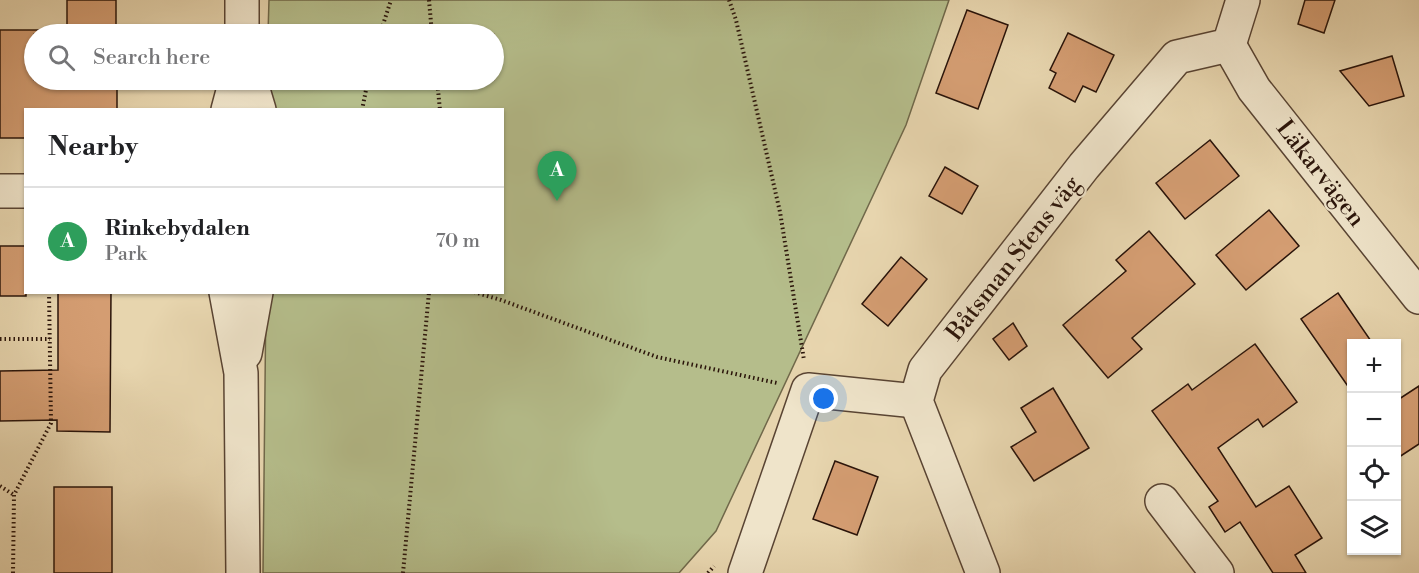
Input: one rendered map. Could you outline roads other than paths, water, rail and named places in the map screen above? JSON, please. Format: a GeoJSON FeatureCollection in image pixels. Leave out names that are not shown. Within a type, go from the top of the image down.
{"type":"FeatureCollection","features":[{"type":"Feature","properties":{"kind":"street"},"geometry":{"type":"LineString","coordinates":[[242,24],[243,0]]}},
{"type":"Feature","properties":{"kind":"street"},"geometry":{"type":"LineString","coordinates":[[1229,45],[1243,0]]}},
{"type":"Feature","properties":{"kind":"street","name":"Läkarvägen"},"geometry":{"type":"LineString","coordinates":[[1229,45],[1254,89],[1419,297]]}},
{"type":"Feature","properties":{"kind":"street","name":"Båtsman Stens väg"},"geometry":{"type":"LineString","coordinates":[[916,400],[925,370],[1084,166],[1177,57],[1229,45]]}},
{"type":"Feature","properties":{"kind":"street"},"geometry":{"type":"LineString","coordinates":[[229,108],[233,90]]}},
{"type":"Feature","properties":{"kind":"street"},"geometry":{"type":"LineString","coordinates":[[253,90],[258,108]]}},
{"type":"Feature","properties":{"kind":"street"},"geometry":{"type":"LineString","coordinates":[[0,191],[24,191]]}},
{"type":"Feature","properties":{"kind":"street"},"geometry":{"type":"LineString","coordinates":[[226,294],[241,373],[243,573]]}},
{"type":"Feature","properties":{"kind":"street"},"geometry":{"type":"LineString","coordinates":[[241,373],[256,294]]}},
{"type":"Feature","properties":{"kind":"street"},"geometry":{"type":"LineString","coordinates":[[745,573],[808,390],[916,400],[983,573]]}},
{"type":"Feature","properties":{"kind":"street"},"geometry":{"type":"LineString","coordinates":[[1162,501],[1217,573]]}},
{"type":"Feature","properties":{"kind":"place","name":"Rinkebydalen"},"geometry":{"type":"Point","coordinates":[557,201]}}]}
